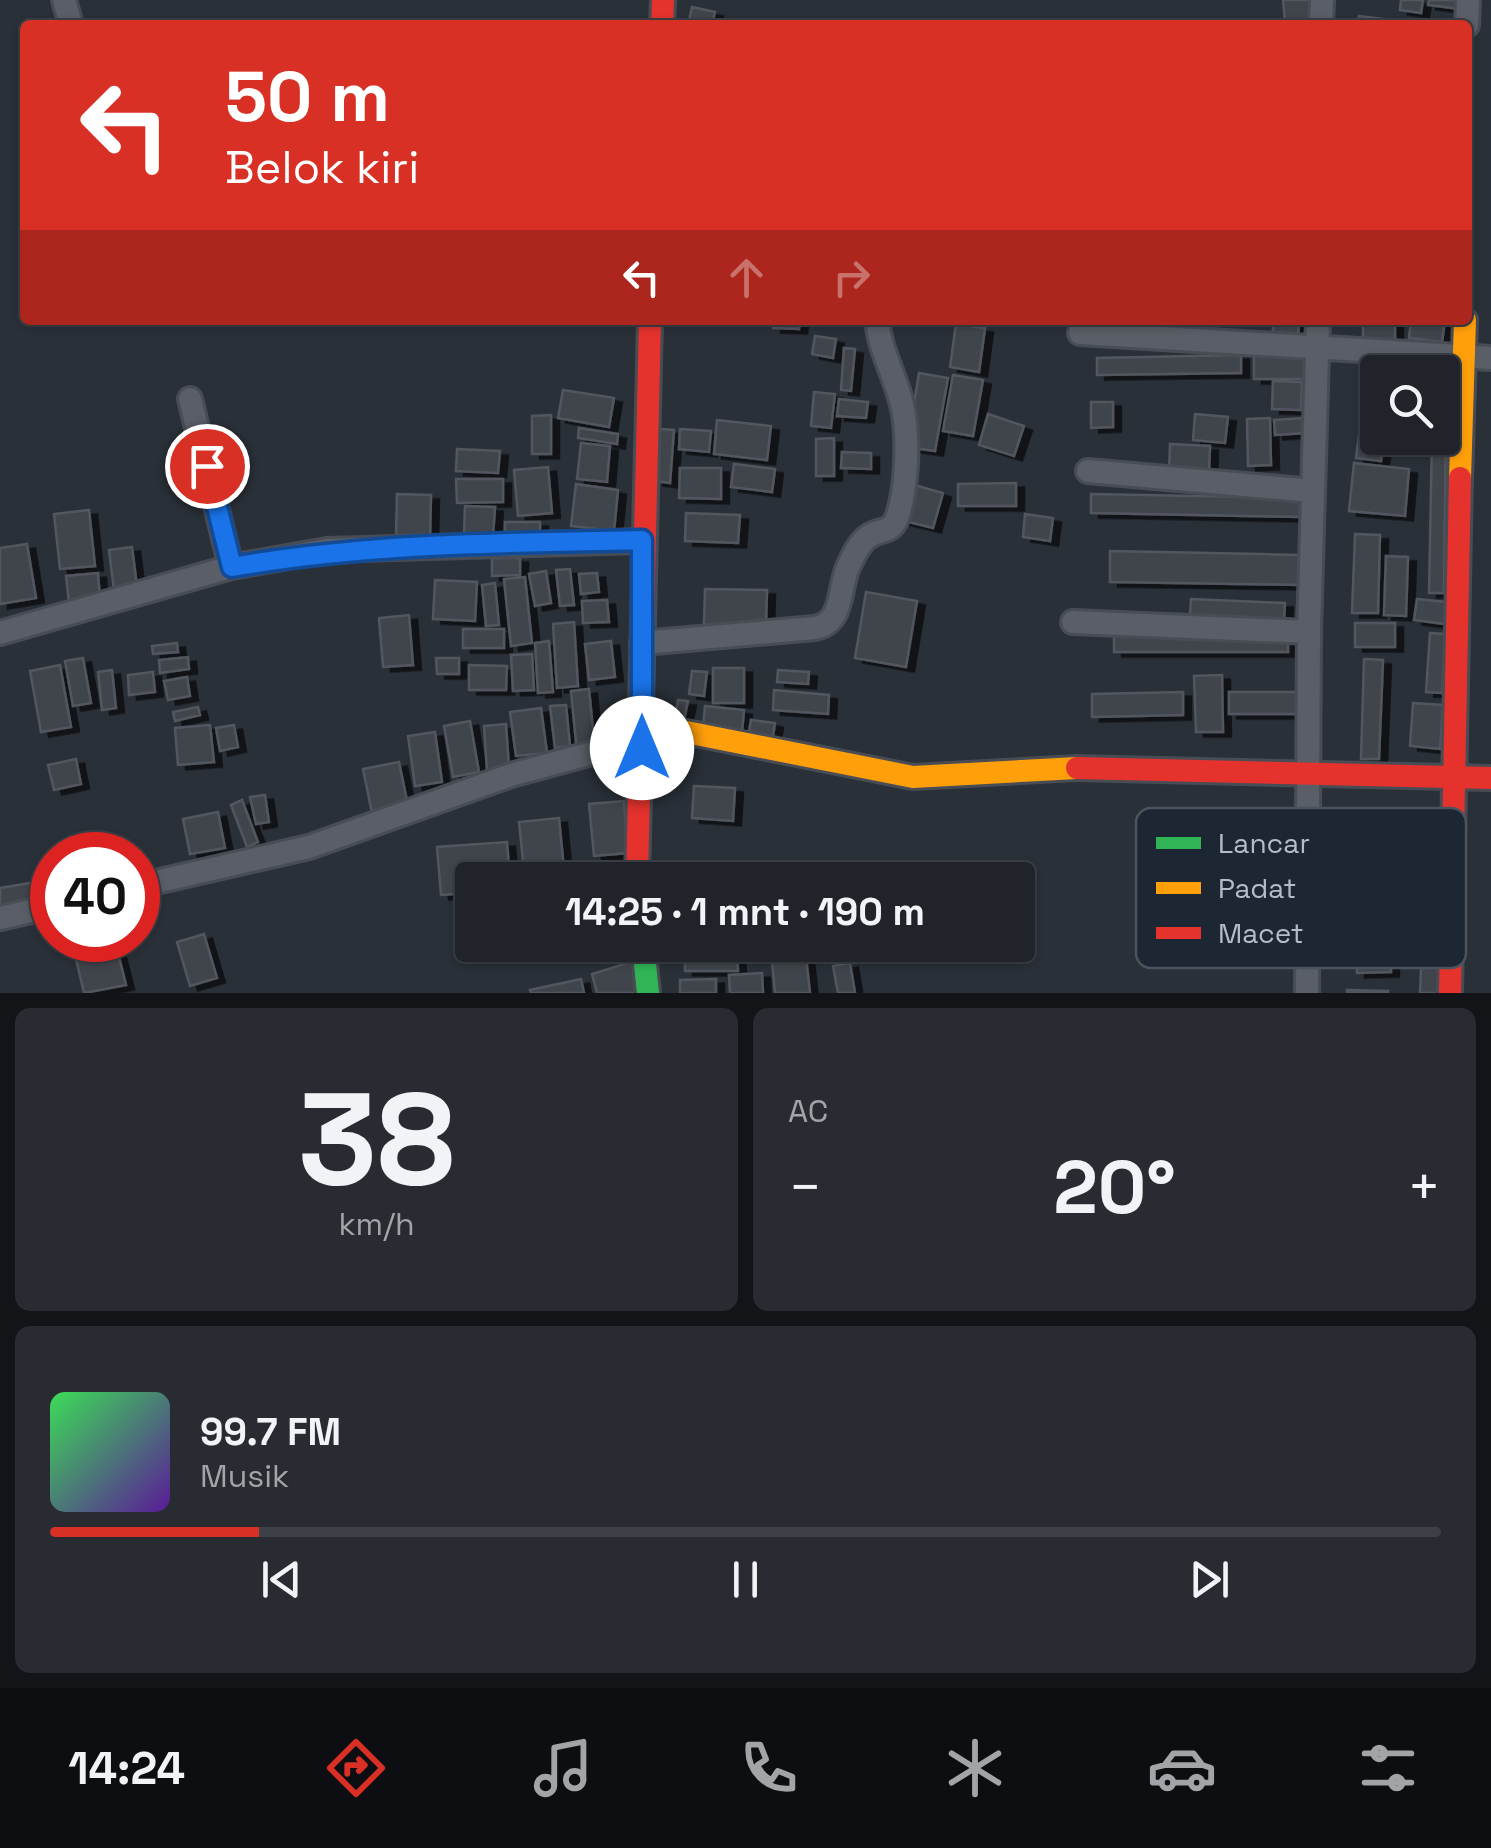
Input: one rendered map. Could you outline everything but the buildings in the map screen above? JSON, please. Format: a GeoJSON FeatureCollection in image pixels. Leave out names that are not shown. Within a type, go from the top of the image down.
{"type":"FeatureCollection","features":[{"type":"Feature","properties":{"kind":"street"},"geometry":{"type":"LineString","coordinates":[[638,862],[650,325]]}},
{"type":"Feature","properties":{"kind":"street"},"geometry":{"type":"LineString","coordinates":[[642,642],[815,628],[828,625],[834,618],[847,568],[862,543],[887,532],[896,522],[900,505],[904,412],[886,370],[878,325]]}},
{"type":"Feature","properties":{"kind":"street"},"geometry":{"type":"LineString","coordinates":[[1308,808],[1318,325]]}},
{"type":"Feature","properties":{"kind":"street"},"geometry":{"type":"LineString","coordinates":[[1451,808],[1464,325]]}},
{"type":"Feature","properties":{"kind":"street"},"geometry":{"type":"LineString","coordinates":[[1080,333],[1317,351],[1491,358]]}},
{"type":"Feature","properties":{"kind":"street"},"geometry":{"type":"LineString","coordinates":[[190,400],[232,567]]}},
{"type":"Feature","properties":{"kind":"street"},"geometry":{"type":"LineString","coordinates":[[1088,472],[1312,492]]}},
{"type":"Feature","properties":{"kind":"street"},"geometry":{"type":"LineString","coordinates":[[0,633],[232,567],[327,550],[642,540]]}},
{"type":"Feature","properties":{"kind":"street"},"geometry":{"type":"LineString","coordinates":[[1073,622],[1309,632]]}},
{"type":"Feature","properties":{"kind":"street"},"geometry":{"type":"LineString","coordinates":[[641,723],[913,777],[1107,766],[1491,778]]}},
{"type":"Feature","properties":{"kind":"street"},"geometry":{"type":"LineString","coordinates":[[160,881],[308,847],[511,775],[614,748],[642,748]]}},
{"type":"Feature","properties":{"kind":"street"},"geometry":{"type":"LineString","coordinates":[[0,918],[30,911]]}},
{"type":"Feature","properties":{"kind":"street"},"geometry":{"type":"LineString","coordinates":[[645,962],[648,993]]}},
{"type":"Feature","properties":{"kind":"street"},"geometry":{"type":"LineString","coordinates":[[1307,968],[1307,993]]}},
{"type":"Feature","properties":{"kind":"street"},"geometry":{"type":"LineString","coordinates":[[1450,968],[1450,993]]}},
{"type":"Feature","properties":{"kind":"traffic: fast"},"geometry":{"type":"LineString","coordinates":[[645,962],[648,993]]}},
{"type":"Feature","properties":{"kind":"traffic: slow"},"geometry":{"type":"LineString","coordinates":[[1460,478],[1465,325]]}},
{"type":"Feature","properties":{"kind":"traffic: slow"},"geometry":{"type":"LineString","coordinates":[[641,723],[913,777],[1077,768]]}},
{"type":"Feature","properties":{"kind":"traffic: jam"},"geometry":{"type":"LineString","coordinates":[[662,20],[663,0]]}},
{"type":"Feature","properties":{"kind":"traffic: jam"},"geometry":{"type":"LineString","coordinates":[[637,862],[650,325]]}},
{"type":"Feature","properties":{"kind":"traffic: jam"},"geometry":{"type":"LineString","coordinates":[[1454,808],[1460,478]]}},
{"type":"Feature","properties":{"kind":"traffic: jam"},"geometry":{"type":"LineString","coordinates":[[1077,768],[1491,778]]}},
{"type":"Feature","properties":{"kind":"traffic: jam"},"geometry":{"type":"LineString","coordinates":[[1450,968],[1450,993]]}},
{"type":"Feature","properties":{"kind":"route"},"geometry":{"type":"LineString","coordinates":[[207,466],[232,567],[327,550],[642,540],[642,748]]}}]}
